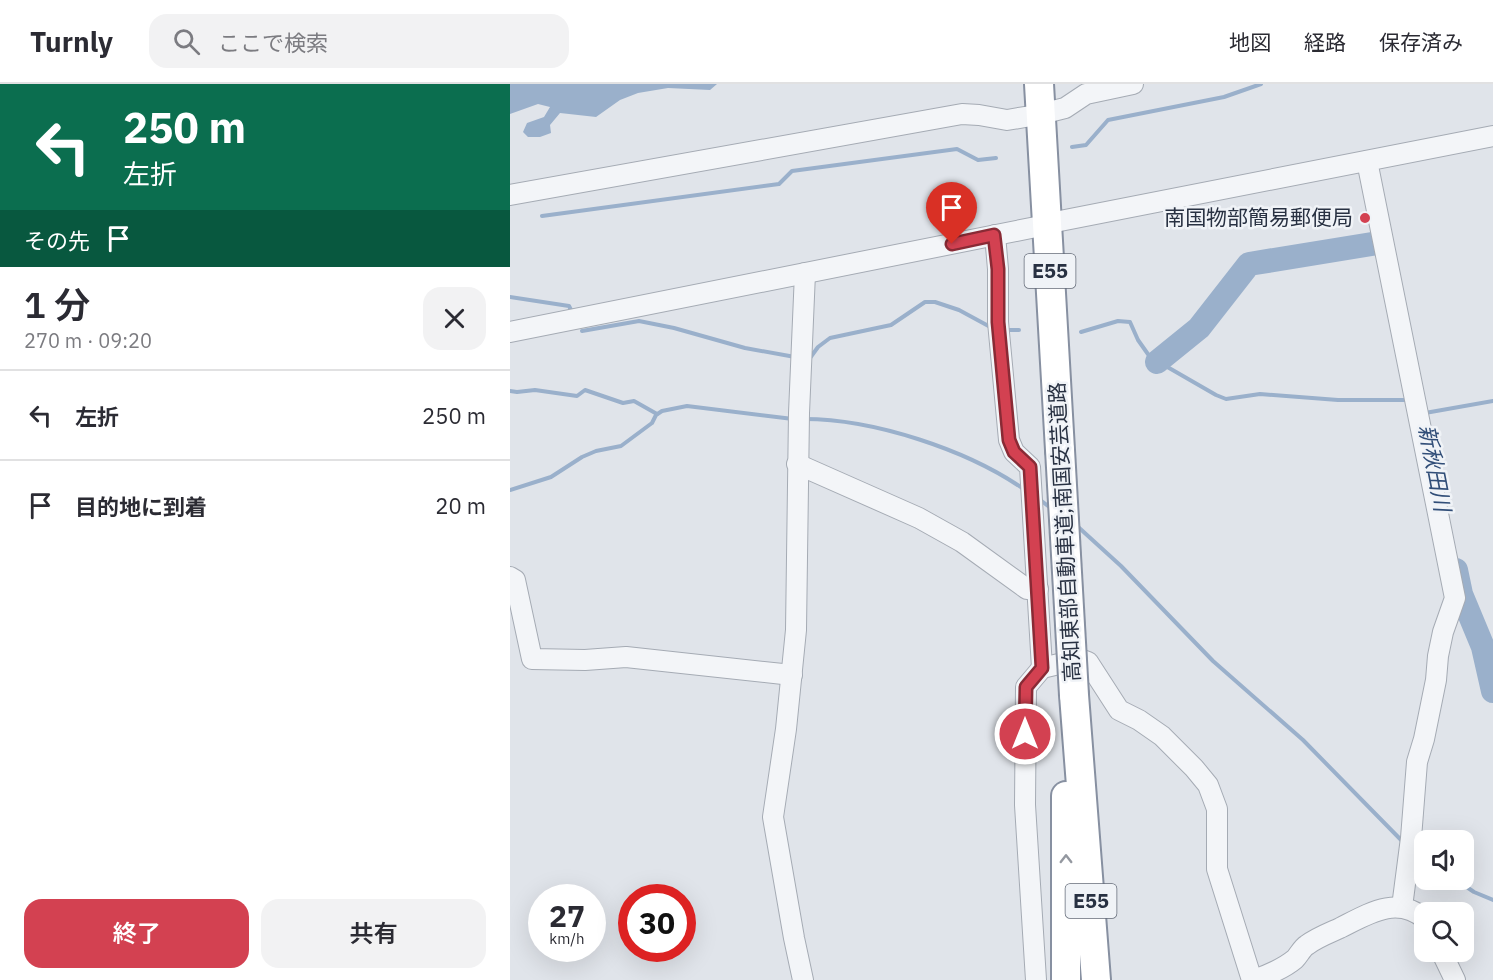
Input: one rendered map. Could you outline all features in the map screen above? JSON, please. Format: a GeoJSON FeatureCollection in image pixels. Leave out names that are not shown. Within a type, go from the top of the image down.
{"type":"FeatureCollection","features":[{"type":"Feature","properties":{"kind":"highway","name":"高知東部自動車道;南国安芸道路"},"geometry":{"type":"LineString","coordinates":[[1041,101],[1074,695],[1096,980]]}},
{"type":"Feature","properties":{"kind":"highway"},"geometry":{"type":"LineString","coordinates":[[1066,980],[1066,780],[1074,695]]}},
{"type":"Feature","properties":{"kind":"highway"},"geometry":{"type":"LineString","coordinates":[[1085,822],[1113,980]]}},
{"type":"Feature","properties":{"kind":"street"},"geometry":{"type":"LineString","coordinates":[[510,195],[962,114],[1007,120],[1041,101],[1065,108],[1086,94],[1133,84]]}},
{"type":"Feature","properties":{"kind":"street"},"geometry":{"type":"LineString","coordinates":[[1060,221],[1493,136]]}},
{"type":"Feature","properties":{"kind":"street"},"geometry":{"type":"LineString","coordinates":[[1368,160],[1455,598],[1443,632],[1436,680],[1417,762],[1411,838],[1402,907]]}},
{"type":"Feature","properties":{"kind":"street"},"geometry":{"type":"LineString","coordinates":[[510,332],[1036,227]]}},
{"type":"Feature","properties":{"kind":"street"},"geometry":{"type":"LineString","coordinates":[[994,235],[998,269],[998,322],[1009,440],[1014,452],[1030,467],[1042,668]]}},
{"type":"Feature","properties":{"kind":"street"},"geometry":{"type":"LineString","coordinates":[[803,980],[773,817],[796,630],[797,464],[805,273]]}},
{"type":"Feature","properties":{"kind":"street"},"geometry":{"type":"LineString","coordinates":[[797,464],[919,518],[962,542],[1027,589],[1038,589]]}},
{"type":"Feature","properties":{"kind":"street"},"geometry":{"type":"LineString","coordinates":[[510,577],[515,580],[516,620],[532,659],[585,660],[626,657],[792,675]]}},
{"type":"Feature","properties":{"kind":"street"},"geometry":{"type":"LineString","coordinates":[[1036,980],[1024,805],[1026,687],[1042,668],[1080,659],[1088,663],[1119,710],[1162,736],[1208,785],[1217,809],[1217,869],[1253,980],[1282,968],[1296,957],[1305,945],[1374,910],[1402,907],[1414,912]]}},
{"type":"Feature","properties":{"kind":"street"},"geometry":{"type":"LineString","coordinates":[[1446,962],[1455,980]]}},
{"type":"Feature","properties":{"kind":"water"},"geometry":{"type":"Polygon","coordinates":[[[510,84],[717,84],[710,90],[668,88],[638,93],[620,100],[596,117],[560,113],[550,125],[551,133],[540,137],[528,137],[523,132],[527,123],[544,117],[550,107],[538,104],[510,114],[510,84]]]}},
{"type":"Feature","properties":{"kind":"waterway"},"geometry":{"type":"LineString","coordinates":[[1072,147],[1086,145],[1108,120],[1224,97],[1261,84]]}},
{"type":"Feature","properties":{"kind":"waterway"},"geometry":{"type":"LineString","coordinates":[[542,216],[779,184],[792,171],[957,149],[978,160],[996,158]]}},
{"type":"Feature","properties":{"kind":"waterway","name":"新秋田川"},"geometry":{"type":"LineString","coordinates":[[1157,362],[1199,328],[1249,264],[1378,243]]}},
{"type":"Feature","properties":{"kind":"waterway"},"geometry":{"type":"LineString","coordinates":[[510,297],[569,306],[571,310]]}},
{"type":"Feature","properties":{"kind":"waterway"},"geometry":{"type":"LineString","coordinates":[[810,358],[818,347],[830,338],[891,325],[925,302],[935,302],[959,310],[994,329]]}},
{"type":"Feature","properties":{"kind":"waterway"},"geometry":{"type":"LineString","coordinates":[[582,331],[639,321],[674,328],[745,348],[795,357]]}},
{"type":"Feature","properties":{"kind":"waterway"},"geometry":{"type":"LineString","coordinates":[[1081,332],[1118,321],[1130,322],[1138,340],[1150,357],[1226,399],[1260,394],[1338,400],[1409,400]]}},
{"type":"Feature","properties":{"kind":"waterway"},"geometry":{"type":"LineString","coordinates":[[1004,330],[1019,330]]}},
{"type":"Feature","properties":{"kind":"waterway"},"geometry":{"type":"LineString","coordinates":[[510,391],[535,390],[577,396],[585,390],[623,403],[634,401],[657,414]]}},
{"type":"Feature","properties":{"kind":"waterway"},"geometry":{"type":"LineString","coordinates":[[1425,413],[1493,401]]}},
{"type":"Feature","properties":{"kind":"waterway"},"geometry":{"type":"LineString","coordinates":[[510,490],[551,477],[582,457],[596,451],[621,446],[652,423],[656,415],[662,411],[687,406],[793,419]]}},
{"type":"Feature","properties":{"kind":"waterway"},"geometry":{"type":"LineString","coordinates":[[804,419],[860,424],[919,440],[976,462],[1025,490]]}},
{"type":"Feature","properties":{"kind":"waterway"},"geometry":{"type":"LineString","coordinates":[[1039,499],[1052,509]]}},
{"type":"Feature","properties":{"kind":"waterway"},"geometry":{"type":"LineString","coordinates":[[1076,525],[1121,566],[1213,661],[1303,740],[1404,843]]}},
{"type":"Feature","properties":{"kind":"waterway","name":"新秋田川"},"geometry":{"type":"LineString","coordinates":[[1456,570],[1461,594],[1483,647],[1493,691]]}},
{"type":"Feature","properties":{"kind":"waterway"},"geometry":{"type":"LineString","coordinates":[[1471,890],[1493,900]]}},
{"type":"Feature","properties":{"kind":"place","name":"南国物部簡易郵便局"},"geometry":{"type":"Point","coordinates":[1365,218]}},
{"type":"Feature","properties":{"kind":"route"},"geometry":{"type":"LineString","coordinates":[[952,244],[994,235],[998,269],[998,322],[1009,440],[1014,452],[1030,467],[1042,668],[1026,687],[1025,734]]}}]}
